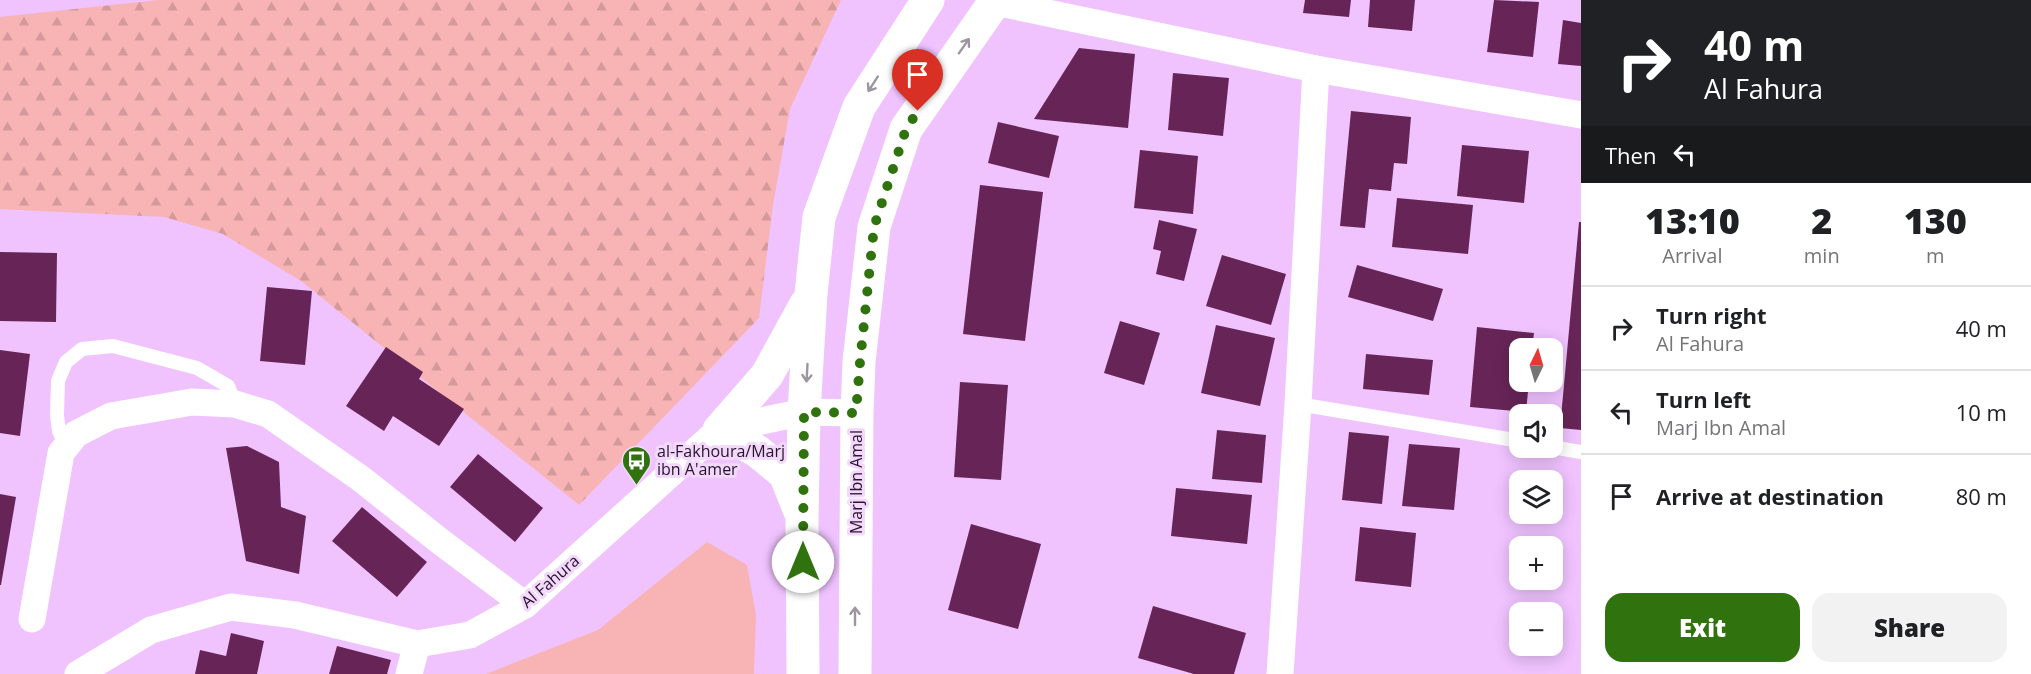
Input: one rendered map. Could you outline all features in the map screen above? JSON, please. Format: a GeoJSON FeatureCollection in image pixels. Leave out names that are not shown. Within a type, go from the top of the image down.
{"type":"FeatureCollection","features":[{"type":"Feature","properties":{"kind":"street"},"geometry":{"type":"LineString","coordinates":[[803,674],[804,412],[811,294],[819,217],[859,107],[928,0]]}},
{"type":"Feature","properties":{"kind":"street"},"geometry":{"type":"LineString","coordinates":[[996,1],[1316,69],[1581,115]]}},
{"type":"Feature","properties":{"kind":"street","name":"Marj Ibn Amal"},"geometry":{"type":"LineString","coordinates":[[855,674],[856,413],[874,227],[906,129],[996,1]]}},
{"type":"Feature","properties":{"kind":"street"},"geometry":{"type":"LineString","coordinates":[[1280,674],[1298,404],[1316,69]]}},
{"type":"Feature","properties":{"kind":"street"},"geometry":{"type":"LineString","coordinates":[[719,430],[767,375],[811,294]]}},
{"type":"Feature","properties":{"kind":"street"},"geometry":{"type":"LineString","coordinates":[[32,620],[61,453],[66,446],[76,434],[111,416],[192,402],[235,404],[268,414],[278,420],[360,478],[525,605]]}},
{"type":"Feature","properties":{"kind":"street"},"geometry":{"type":"LineString","coordinates":[[719,430],[804,412],[856,413]]}},
{"type":"Feature","properties":{"kind":"street"},"geometry":{"type":"LineString","coordinates":[[719,430],[757,451],[785,474],[802,518]]}},
{"type":"Feature","properties":{"kind":"street","name":"Al Fahura"},"geometry":{"type":"LineString","coordinates":[[78,674],[151,630],[231,607],[295,615],[417,644],[470,635],[525,605],[719,430]]}},
{"type":"Feature","properties":{"kind":"street"},"geometry":{"type":"LineString","coordinates":[[409,674],[417,644]]}},
{"type":"Feature","properties":{"kind":"lane"},"geometry":{"type":"LineString","coordinates":[[66,446],[59,431],[57,415],[58,381],[66,362],[82,349],[113,346],[197,368],[228,386],[235,404]]}},
{"type":"Feature","properties":{"kind":"lane"},"geometry":{"type":"LineString","coordinates":[[1298,404],[1509,439]]}},
{"type":"Feature","properties":{"kind":"lane"},"geometry":{"type":"LineString","coordinates":[[1563,449],[1581,452]]}},
{"type":"Feature","properties":{"kind":"green space"},"geometry":{"type":"Polygon","coordinates":[[[158,0],[841,0],[790,109],[773,205],[759,318],[579,505],[301,281],[223,234],[164,217],[0,209],[0,17],[158,0]]]}},
{"type":"Feature","properties":{"kind":"green space"},"geometry":{"type":"Polygon","coordinates":[[[707,542],[747,565],[756,615],[754,674],[486,674],[598,630],[707,542]]]}},
{"type":"Feature","properties":{"kind":"building"},"geometry":{"type":"Polygon","coordinates":[[[1305,0],[1351,0],[1349,17],[1303,13],[1305,0]]]}},
{"type":"Feature","properties":{"kind":"building"},"geometry":{"type":"Polygon","coordinates":[[[1370,0],[1415,0],[1412,31],[1368,27],[1370,0]]]}},
{"type":"Feature","properties":{"kind":"building"},"geometry":{"type":"Polygon","coordinates":[[[1494,0],[1539,2],[1533,57],[1487,52],[1494,0]]]}},
{"type":"Feature","properties":{"kind":"building"},"geometry":{"type":"Polygon","coordinates":[[[1563,20],[1581,23],[1581,66],[1558,64],[1563,20]]]}},
{"type":"Feature","properties":{"kind":"building"},"geometry":{"type":"Polygon","coordinates":[[[1079,48],[1135,54],[1128,128],[1034,119],[1079,48]]]}},
{"type":"Feature","properties":{"kind":"building"},"geometry":{"type":"Polygon","coordinates":[[[1173,73],[1229,78],[1223,136],[1168,130],[1173,73]]]}},
{"type":"Feature","properties":{"kind":"building"},"geometry":{"type":"Polygon","coordinates":[[[1351,111],[1411,117],[1407,164],[1394,163],[1391,191],[1369,189],[1365,228],[1340,226],[1351,111]]]}},
{"type":"Feature","properties":{"kind":"building"},"geometry":{"type":"Polygon","coordinates":[[[998,122],[1059,136],[1049,178],[988,163],[998,122]]]}},
{"type":"Feature","properties":{"kind":"building"},"geometry":{"type":"Polygon","coordinates":[[[1462,145],[1529,151],[1524,203],[1457,196],[1462,145]]]}},
{"type":"Feature","properties":{"kind":"building"},"geometry":{"type":"Polygon","coordinates":[[[1140,150],[1198,156],[1193,214],[1134,208],[1140,150]]]}},
{"type":"Feature","properties":{"kind":"building"},"geometry":{"type":"Polygon","coordinates":[[[980,185],[1043,192],[1025,341],[963,334],[980,185]]]}},
{"type":"Feature","properties":{"kind":"building"},"geometry":{"type":"Polygon","coordinates":[[[1397,198],[1473,205],[1468,254],[1392,247],[1397,198]]]}},
{"type":"Feature","properties":{"kind":"building"},"geometry":{"type":"Polygon","coordinates":[[[1159,220],[1197,229],[1184,281],[1156,274],[1161,251],[1153,249],[1159,220]]]}},
{"type":"Feature","properties":{"kind":"building"},"geometry":{"type":"Polygon","coordinates":[[[1579,222],[1581,222],[1581,430],[1563,428],[1562,404],[1579,222]]]}},
{"type":"Feature","properties":{"kind":"building"},"geometry":{"type":"Polygon","coordinates":[[[0,252],[57,253],[56,322],[0,321],[0,252]]]}},
{"type":"Feature","properties":{"kind":"building"},"geometry":{"type":"Polygon","coordinates":[[[1222,255],[1286,274],[1271,325],[1206,306],[1222,255]]]}},
{"type":"Feature","properties":{"kind":"building"},"geometry":{"type":"Polygon","coordinates":[[[1357,265],[1443,289],[1433,321],[1348,297],[1357,265]]]}},
{"type":"Feature","properties":{"kind":"building"},"geometry":{"type":"Polygon","coordinates":[[[267,287],[312,291],[305,365],[260,361],[267,287]]]}},
{"type":"Feature","properties":{"kind":"building"},"geometry":{"type":"Polygon","coordinates":[[[1120,321],[1160,333],[1144,385],[1104,373],[1120,321]]]}},
{"type":"Feature","properties":{"kind":"building"},"geometry":{"type":"Polygon","coordinates":[[[1216,325],[1275,338],[1260,406],[1201,393],[1216,325]]]}},
{"type":"Feature","properties":{"kind":"building"},"geometry":{"type":"Polygon","coordinates":[[[1477,327],[1534,333],[1533,338],[1509,338],[1509,392],[1528,392],[1527,404],[1509,404],[1509,410],[1470,407],[1477,327]]]}},
{"type":"Feature","properties":{"kind":"building"},"geometry":{"type":"Polygon","coordinates":[[[386,347],[423,372],[419,379],[464,409],[439,446],[393,416],[384,431],[346,406],[386,347]]]}},
{"type":"Feature","properties":{"kind":"building"},"geometry":{"type":"Polygon","coordinates":[[[0,350],[30,354],[20,436],[0,433],[0,350]]]}},
{"type":"Feature","properties":{"kind":"building"},"geometry":{"type":"Polygon","coordinates":[[[1366,354],[1433,360],[1429,395],[1363,389],[1366,354]]]}},
{"type":"Feature","properties":{"kind":"building"},"geometry":{"type":"Polygon","coordinates":[[[960,382],[1008,385],[1001,480],[954,477],[960,382]]]}},
{"type":"Feature","properties":{"kind":"building"},"geometry":{"type":"Polygon","coordinates":[[[1217,430],[1266,435],[1262,483],[1212,479],[1217,430]]]}},
{"type":"Feature","properties":{"kind":"building"},"geometry":{"type":"Polygon","coordinates":[[[1349,432],[1389,436],[1382,504],[1342,500],[1349,432]]]}},
{"type":"Feature","properties":{"kind":"building"},"geometry":{"type":"Polygon","coordinates":[[[1409,444],[1460,448],[1454,510],[1402,506],[1409,444]]]}},
{"type":"Feature","properties":{"kind":"building"},"geometry":{"type":"Polygon","coordinates":[[[247,446],[279,462],[281,507],[306,516],[299,574],[246,561],[226,448],[247,446]]]}},
{"type":"Feature","properties":{"kind":"building"},"geometry":{"type":"Polygon","coordinates":[[[478,454],[543,508],[515,542],[450,487],[478,454]]]}},
{"type":"Feature","properties":{"kind":"building"},"geometry":{"type":"Polygon","coordinates":[[[1176,488],[1252,495],[1247,544],[1171,536],[1176,488]]]}},
{"type":"Feature","properties":{"kind":"building"},"geometry":{"type":"Polygon","coordinates":[[[0,494],[16,497],[1,585],[0,585],[0,494]]]}},
{"type":"Feature","properties":{"kind":"building"},"geometry":{"type":"Polygon","coordinates":[[[362,507],[427,562],[397,597],[332,541],[362,507]]]}},
{"type":"Feature","properties":{"kind":"building"},"geometry":{"type":"Polygon","coordinates":[[[971,524],[1041,544],[1018,629],[948,610],[971,524]]]}},
{"type":"Feature","properties":{"kind":"building"},"geometry":{"type":"Polygon","coordinates":[[[1360,527],[1416,533],[1411,587],[1355,581],[1360,527]]]}},
{"type":"Feature","properties":{"kind":"building"},"geometry":{"type":"Polygon","coordinates":[[[1153,606],[1246,633],[1234,674],[1194,674],[1138,658],[1153,606]]]}},
{"type":"Feature","properties":{"kind":"building"},"geometry":{"type":"Polygon","coordinates":[[[231,633],[264,641],[257,674],[195,674],[200,650],[226,656],[231,633]]]}},
{"type":"Feature","properties":{"kind":"building"},"geometry":{"type":"Polygon","coordinates":[[[337,646],[391,660],[387,674],[329,674],[337,646]]]}},
{"type":"Feature","properties":{"kind":"place","name":"al-Fakhoura/Marj ibn A'amer"},"geometry":{"type":"Point","coordinates":[636,486]}},
{"type":"Feature","properties":{"kind":"route"},"geometry":{"type":"LineString","coordinates":[[803,562],[804,412],[856,413],[874,227],[906,129],[918,111]]}}]}
